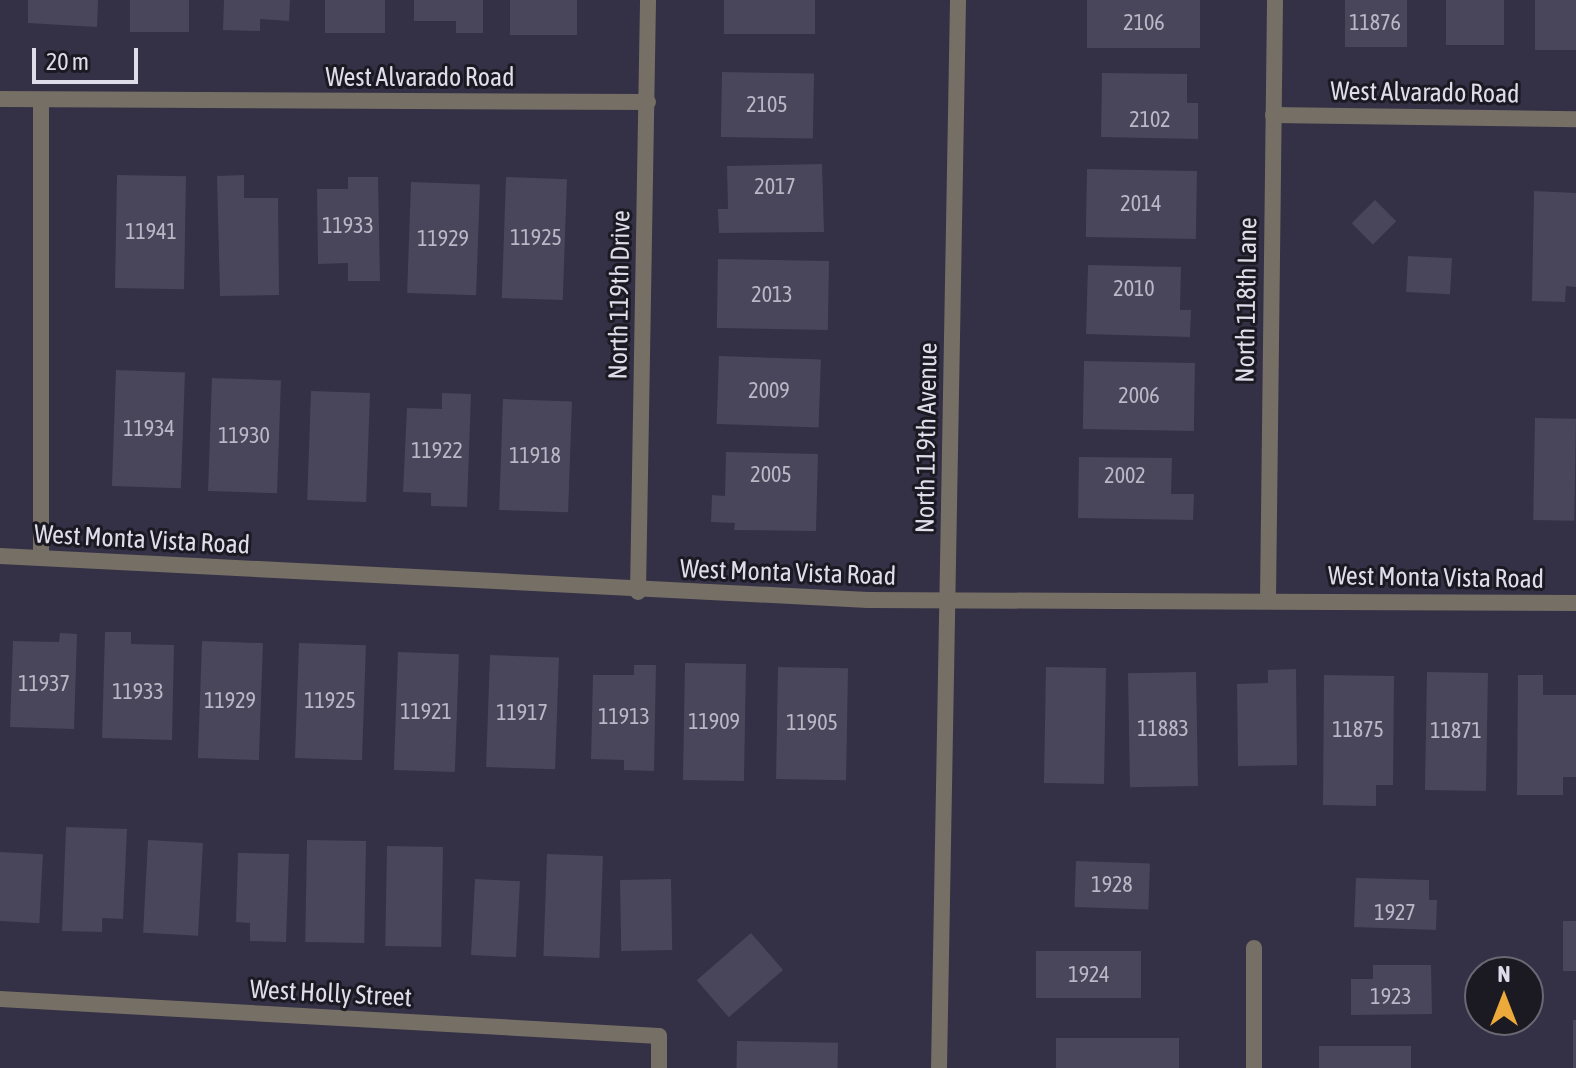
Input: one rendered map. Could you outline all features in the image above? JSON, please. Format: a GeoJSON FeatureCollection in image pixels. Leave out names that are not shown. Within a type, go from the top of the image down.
{"type":"FeatureCollection","features":[{"type":"Feature","properties":{"kind":"street","name":"North 119th Drive"},"geometry":{"type":"LineString","coordinates":[[638,592],[648,0]]}},
{"type":"Feature","properties":{"kind":"street","name":"North 119th Avenue"},"geometry":{"type":"LineString","coordinates":[[939,1068],[958,0]]}},
{"type":"Feature","properties":{"kind":"street","name":"North 118th Lane"},"geometry":{"type":"LineString","coordinates":[[1268,600],[1275,0]]}},
{"type":"Feature","properties":{"kind":"street","name":"West Alvarado Road"},"geometry":{"type":"LineString","coordinates":[[0,99],[41,102],[648,102]]}},
{"type":"Feature","properties":{"kind":"street"},"geometry":{"type":"LineString","coordinates":[[41,102],[41,558]]}},
{"type":"Feature","properties":{"kind":"street","name":"West Alvarado Road"},"geometry":{"type":"LineString","coordinates":[[1273,115],[1576,119]]}},
{"type":"Feature","properties":{"kind":"street","name":"West Monta Vista Road"},"geometry":{"type":"LineString","coordinates":[[0,556],[638,592],[949,602],[1268,600],[1576,603]]}},
{"type":"Feature","properties":{"kind":"street"},"geometry":{"type":"LineString","coordinates":[[1254,948],[1254,1068]]}},
{"type":"Feature","properties":{"kind":"street","name":"West Holly Street"},"geometry":{"type":"LineString","coordinates":[[0,999],[659,1036],[659,1068]]}},
{"type":"Feature","properties":{"kind":"building"},"geometry":{"type":"Polygon","coordinates":[[[28,0],[98,0],[97,27],[28,23],[28,0]]]}},
{"type":"Feature","properties":{"kind":"building"},"geometry":{"type":"Polygon","coordinates":[[[130,0],[189,0],[189,32],[130,32],[130,0]]]}},
{"type":"Feature","properties":{"kind":"building"},"geometry":{"type":"Polygon","coordinates":[[[224,0],[290,0],[289,21],[260,19],[260,31],[223,30],[224,0]]]}},
{"type":"Feature","properties":{"kind":"building"},"geometry":{"type":"Polygon","coordinates":[[[325,0],[385,0],[385,33],[325,33],[325,0]]]}},
{"type":"Feature","properties":{"kind":"building"},"geometry":{"type":"Polygon","coordinates":[[[414,0],[483,0],[483,33],[456,33],[456,21],[414,21],[414,0]]]}},
{"type":"Feature","properties":{"kind":"building"},"geometry":{"type":"Polygon","coordinates":[[[510,0],[577,0],[577,35],[510,35],[510,0]]]}},
{"type":"Feature","properties":{"kind":"building"},"geometry":{"type":"Polygon","coordinates":[[[724,0],[815,0],[815,34],[724,34],[724,0]]]}},
{"type":"Feature","properties":{"kind":"building"},"geometry":{"type":"Polygon","coordinates":[[[1087,0],[1200,0],[1200,48],[1087,48],[1087,0]]]}},
{"type":"Feature","properties":{"kind":"building"},"geometry":{"type":"Polygon","coordinates":[[[1345,0],[1407,0],[1407,47],[1345,47],[1345,0]]]}},
{"type":"Feature","properties":{"kind":"building"},"geometry":{"type":"Polygon","coordinates":[[[1446,0],[1504,0],[1504,45],[1446,45],[1446,0]]]}},
{"type":"Feature","properties":{"kind":"building"},"geometry":{"type":"Polygon","coordinates":[[[1535,0],[1576,0],[1576,50],[1535,50],[1535,0]]]}},
{"type":"Feature","properties":{"kind":"building"},"geometry":{"type":"Polygon","coordinates":[[[722,72],[814,74],[813,139],[721,137],[722,72]]]}},
{"type":"Feature","properties":{"kind":"building"},"geometry":{"type":"Polygon","coordinates":[[[1102,73],[1187,74],[1187,103],[1198,103],[1198,139],[1101,137],[1102,73]]]}},
{"type":"Feature","properties":{"kind":"building"},"geometry":{"type":"Polygon","coordinates":[[[822,164],[824,232],[719,233],[718,209],[728,209],[727,166],[822,164]]]}},
{"type":"Feature","properties":{"kind":"building"},"geometry":{"type":"Polygon","coordinates":[[[1087,169],[1197,171],[1196,239],[1086,237],[1087,169]]]}},
{"type":"Feature","properties":{"kind":"building"},"geometry":{"type":"Polygon","coordinates":[[[117,175],[186,176],[184,289],[115,288],[117,175]]]}},
{"type":"Feature","properties":{"kind":"building"},"geometry":{"type":"Polygon","coordinates":[[[244,175],[244,198],[278,198],[279,295],[220,296],[217,176],[244,175]]]}},
{"type":"Feature","properties":{"kind":"building"},"geometry":{"type":"Polygon","coordinates":[[[348,177],[378,177],[380,281],[348,281],[348,263],[318,264],[317,189],[348,189],[348,177]]]}},
{"type":"Feature","properties":{"kind":"building"},"geometry":{"type":"Polygon","coordinates":[[[506,177],[567,179],[563,300],[502,298],[506,177]]]}},
{"type":"Feature","properties":{"kind":"building"},"geometry":{"type":"Polygon","coordinates":[[[411,182],[480,184],[476,295],[407,293],[411,182]]]}},
{"type":"Feature","properties":{"kind":"building"},"geometry":{"type":"Polygon","coordinates":[[[1534,191],[1576,193],[1576,287],[1566,286],[1565,302],[1532,301],[1534,191]]]}},
{"type":"Feature","properties":{"kind":"building"},"geometry":{"type":"Polygon","coordinates":[[[1375,200],[1396,221],[1373,245],[1352,223],[1375,200]]]}},
{"type":"Feature","properties":{"kind":"building"},"geometry":{"type":"Polygon","coordinates":[[[1408,256],[1452,258],[1450,294],[1406,292],[1408,256]]]}},
{"type":"Feature","properties":{"kind":"building"},"geometry":{"type":"Polygon","coordinates":[[[718,259],[829,261],[828,330],[717,328],[718,259]]]}},
{"type":"Feature","properties":{"kind":"building"},"geometry":{"type":"Polygon","coordinates":[[[1088,265],[1181,267],[1180,310],[1191,310],[1190,337],[1086,334],[1088,265]]]}},
{"type":"Feature","properties":{"kind":"building"},"geometry":{"type":"Polygon","coordinates":[[[719,356],[821,360],[819,428],[717,424],[719,356]]]}},
{"type":"Feature","properties":{"kind":"building"},"geometry":{"type":"Polygon","coordinates":[[[1084,361],[1195,363],[1194,431],[1083,429],[1084,361]]]}},
{"type":"Feature","properties":{"kind":"building"},"geometry":{"type":"Polygon","coordinates":[[[116,370],[185,372],[181,488],[112,486],[116,370]]]}},
{"type":"Feature","properties":{"kind":"building"},"geometry":{"type":"Polygon","coordinates":[[[212,378],[281,380],[277,493],[208,491],[212,378]]]}},
{"type":"Feature","properties":{"kind":"building"},"geometry":{"type":"Polygon","coordinates":[[[311,391],[370,393],[366,502],[307,500],[311,391]]]}},
{"type":"Feature","properties":{"kind":"building"},"geometry":{"type":"Polygon","coordinates":[[[442,393],[471,394],[467,507],[431,506],[431,493],[403,492],[407,408],[442,409],[442,393]]]}},
{"type":"Feature","properties":{"kind":"building"},"geometry":{"type":"Polygon","coordinates":[[[503,399],[572,401],[568,512],[499,510],[503,399]]]}},
{"type":"Feature","properties":{"kind":"building"},"geometry":{"type":"Polygon","coordinates":[[[1535,418],[1576,419],[1574,521],[1533,520],[1535,418]]]}},
{"type":"Feature","properties":{"kind":"building"},"geometry":{"type":"Polygon","coordinates":[[[726,452],[818,454],[816,531],[734,530],[735,523],[711,522],[712,495],[725,496],[726,452]]]}},
{"type":"Feature","properties":{"kind":"building"},"geometry":{"type":"Polygon","coordinates":[[[1079,457],[1172,458],[1171,494],[1194,494],[1193,520],[1078,518],[1079,457]]]}},
{"type":"Feature","properties":{"kind":"building"},"geometry":{"type":"Polygon","coordinates":[[[105,632],[131,632],[131,644],[174,645],[172,740],[102,738],[105,632]]]}},
{"type":"Feature","properties":{"kind":"building"},"geometry":{"type":"Polygon","coordinates":[[[60,633],[77,634],[74,729],[10,727],[13,641],[59,642],[60,633]]]}},
{"type":"Feature","properties":{"kind":"building"},"geometry":{"type":"Polygon","coordinates":[[[202,641],[263,643],[259,760],[198,758],[202,641]]]}},
{"type":"Feature","properties":{"kind":"building"},"geometry":{"type":"Polygon","coordinates":[[[299,643],[366,645],[362,760],[295,758],[299,643]]]}},
{"type":"Feature","properties":{"kind":"building"},"geometry":{"type":"Polygon","coordinates":[[[398,652],[459,654],[455,772],[394,770],[398,652]]]}},
{"type":"Feature","properties":{"kind":"building"},"geometry":{"type":"Polygon","coordinates":[[[490,655],[559,657],[555,769],[486,767],[490,655]]]}},
{"type":"Feature","properties":{"kind":"building"},"geometry":{"type":"Polygon","coordinates":[[[685,663],[746,664],[744,781],[683,780],[685,663]]]}},
{"type":"Feature","properties":{"kind":"building"},"geometry":{"type":"Polygon","coordinates":[[[634,665],[656,665],[654,771],[624,770],[624,760],[591,759],[593,675],[634,675],[634,665]]]}},
{"type":"Feature","properties":{"kind":"building"},"geometry":{"type":"Polygon","coordinates":[[[778,667],[848,668],[846,780],[776,779],[778,667]]]}},
{"type":"Feature","properties":{"kind":"building"},"geometry":{"type":"Polygon","coordinates":[[[1046,667],[1106,668],[1104,784],[1044,783],[1046,667]]]}},
{"type":"Feature","properties":{"kind":"building"},"geometry":{"type":"Polygon","coordinates":[[[1296,669],[1297,765],[1238,766],[1237,684],[1268,683],[1268,670],[1296,669]]]}},
{"type":"Feature","properties":{"kind":"building"},"geometry":{"type":"Polygon","coordinates":[[[1196,672],[1198,786],[1130,787],[1128,673],[1196,672]]]}},
{"type":"Feature","properties":{"kind":"building"},"geometry":{"type":"Polygon","coordinates":[[[1427,672],[1488,673],[1486,791],[1425,790],[1427,672]]]}},
{"type":"Feature","properties":{"kind":"building"},"geometry":{"type":"Polygon","coordinates":[[[1324,675],[1394,676],[1393,785],[1376,785],[1376,806],[1323,805],[1324,675]]]}},
{"type":"Feature","properties":{"kind":"building"},"geometry":{"type":"Polygon","coordinates":[[[1518,675],[1543,675],[1543,695],[1576,695],[1576,777],[1563,777],[1563,795],[1517,795],[1518,675]]]}},
{"type":"Feature","properties":{"kind":"building"},"geometry":{"type":"Polygon","coordinates":[[[66,827],[127,829],[123,919],[102,918],[102,932],[62,931],[66,827]]]}},
{"type":"Feature","properties":{"kind":"building"},"geometry":{"type":"Polygon","coordinates":[[[148,840],[203,843],[198,936],[143,933],[148,840]]]}},
{"type":"Feature","properties":{"kind":"building"},"geometry":{"type":"Polygon","coordinates":[[[307,840],[366,841],[364,943],[305,942],[307,840]]]}},
{"type":"Feature","properties":{"kind":"building"},"geometry":{"type":"Polygon","coordinates":[[[387,846],[443,847],[441,947],[385,946],[387,846]]]}},
{"type":"Feature","properties":{"kind":"building"},"geometry":{"type":"Polygon","coordinates":[[[0,852],[43,854],[39,923],[0,921],[0,852]]]}},
{"type":"Feature","properties":{"kind":"building"},"geometry":{"type":"Polygon","coordinates":[[[238,853],[289,854],[286,942],[250,941],[250,923],[236,922],[238,853]]]}},
{"type":"Feature","properties":{"kind":"building"},"geometry":{"type":"Polygon","coordinates":[[[547,854],[603,856],[599,958],[543,956],[547,854]]]}},
{"type":"Feature","properties":{"kind":"building"},"geometry":{"type":"Polygon","coordinates":[[[1076,861],[1150,864],[1148,910],[1074,907],[1076,861]]]}},
{"type":"Feature","properties":{"kind":"building"},"geometry":{"type":"Polygon","coordinates":[[[1356,878],[1429,880],[1429,900],[1437,900],[1436,930],[1354,927],[1356,878]]]}},
{"type":"Feature","properties":{"kind":"building"},"geometry":{"type":"Polygon","coordinates":[[[475,879],[520,881],[516,957],[471,955],[475,879]]]}},
{"type":"Feature","properties":{"kind":"building"},"geometry":{"type":"Polygon","coordinates":[[[671,879],[672,950],[621,951],[620,880],[671,879]]]}},
{"type":"Feature","properties":{"kind":"building"},"geometry":{"type":"Polygon","coordinates":[[[1563,921],[1576,921],[1576,971],[1563,971],[1563,921]]]}},
{"type":"Feature","properties":{"kind":"building"},"geometry":{"type":"Polygon","coordinates":[[[751,933],[783,970],[729,1017],[697,980],[751,933]]]}},
{"type":"Feature","properties":{"kind":"building"},"geometry":{"type":"Polygon","coordinates":[[[1036,951],[1141,951],[1141,998],[1036,998],[1036,951]]]}},
{"type":"Feature","properties":{"kind":"building"},"geometry":{"type":"Polygon","coordinates":[[[1373,965],[1431,965],[1432,1014],[1351,1015],[1351,979],[1373,979],[1373,965]]]}},
{"type":"Feature","properties":{"kind":"building"},"geometry":{"type":"Polygon","coordinates":[[[1573,1020],[1576,1020],[1576,1068],[1573,1068],[1573,1020]]]}},
{"type":"Feature","properties":{"kind":"building"},"geometry":{"type":"Polygon","coordinates":[[[1056,1038],[1179,1038],[1179,1068],[1056,1068],[1056,1038]]]}},
{"type":"Feature","properties":{"kind":"building"},"geometry":{"type":"Polygon","coordinates":[[[737,1041],[838,1043],[838,1068],[737,1068],[737,1041]]]}},
{"type":"Feature","properties":{"kind":"building"},"geometry":{"type":"Polygon","coordinates":[[[1319,1046],[1411,1046],[1411,1068],[1319,1068],[1319,1046]]]}}]}
